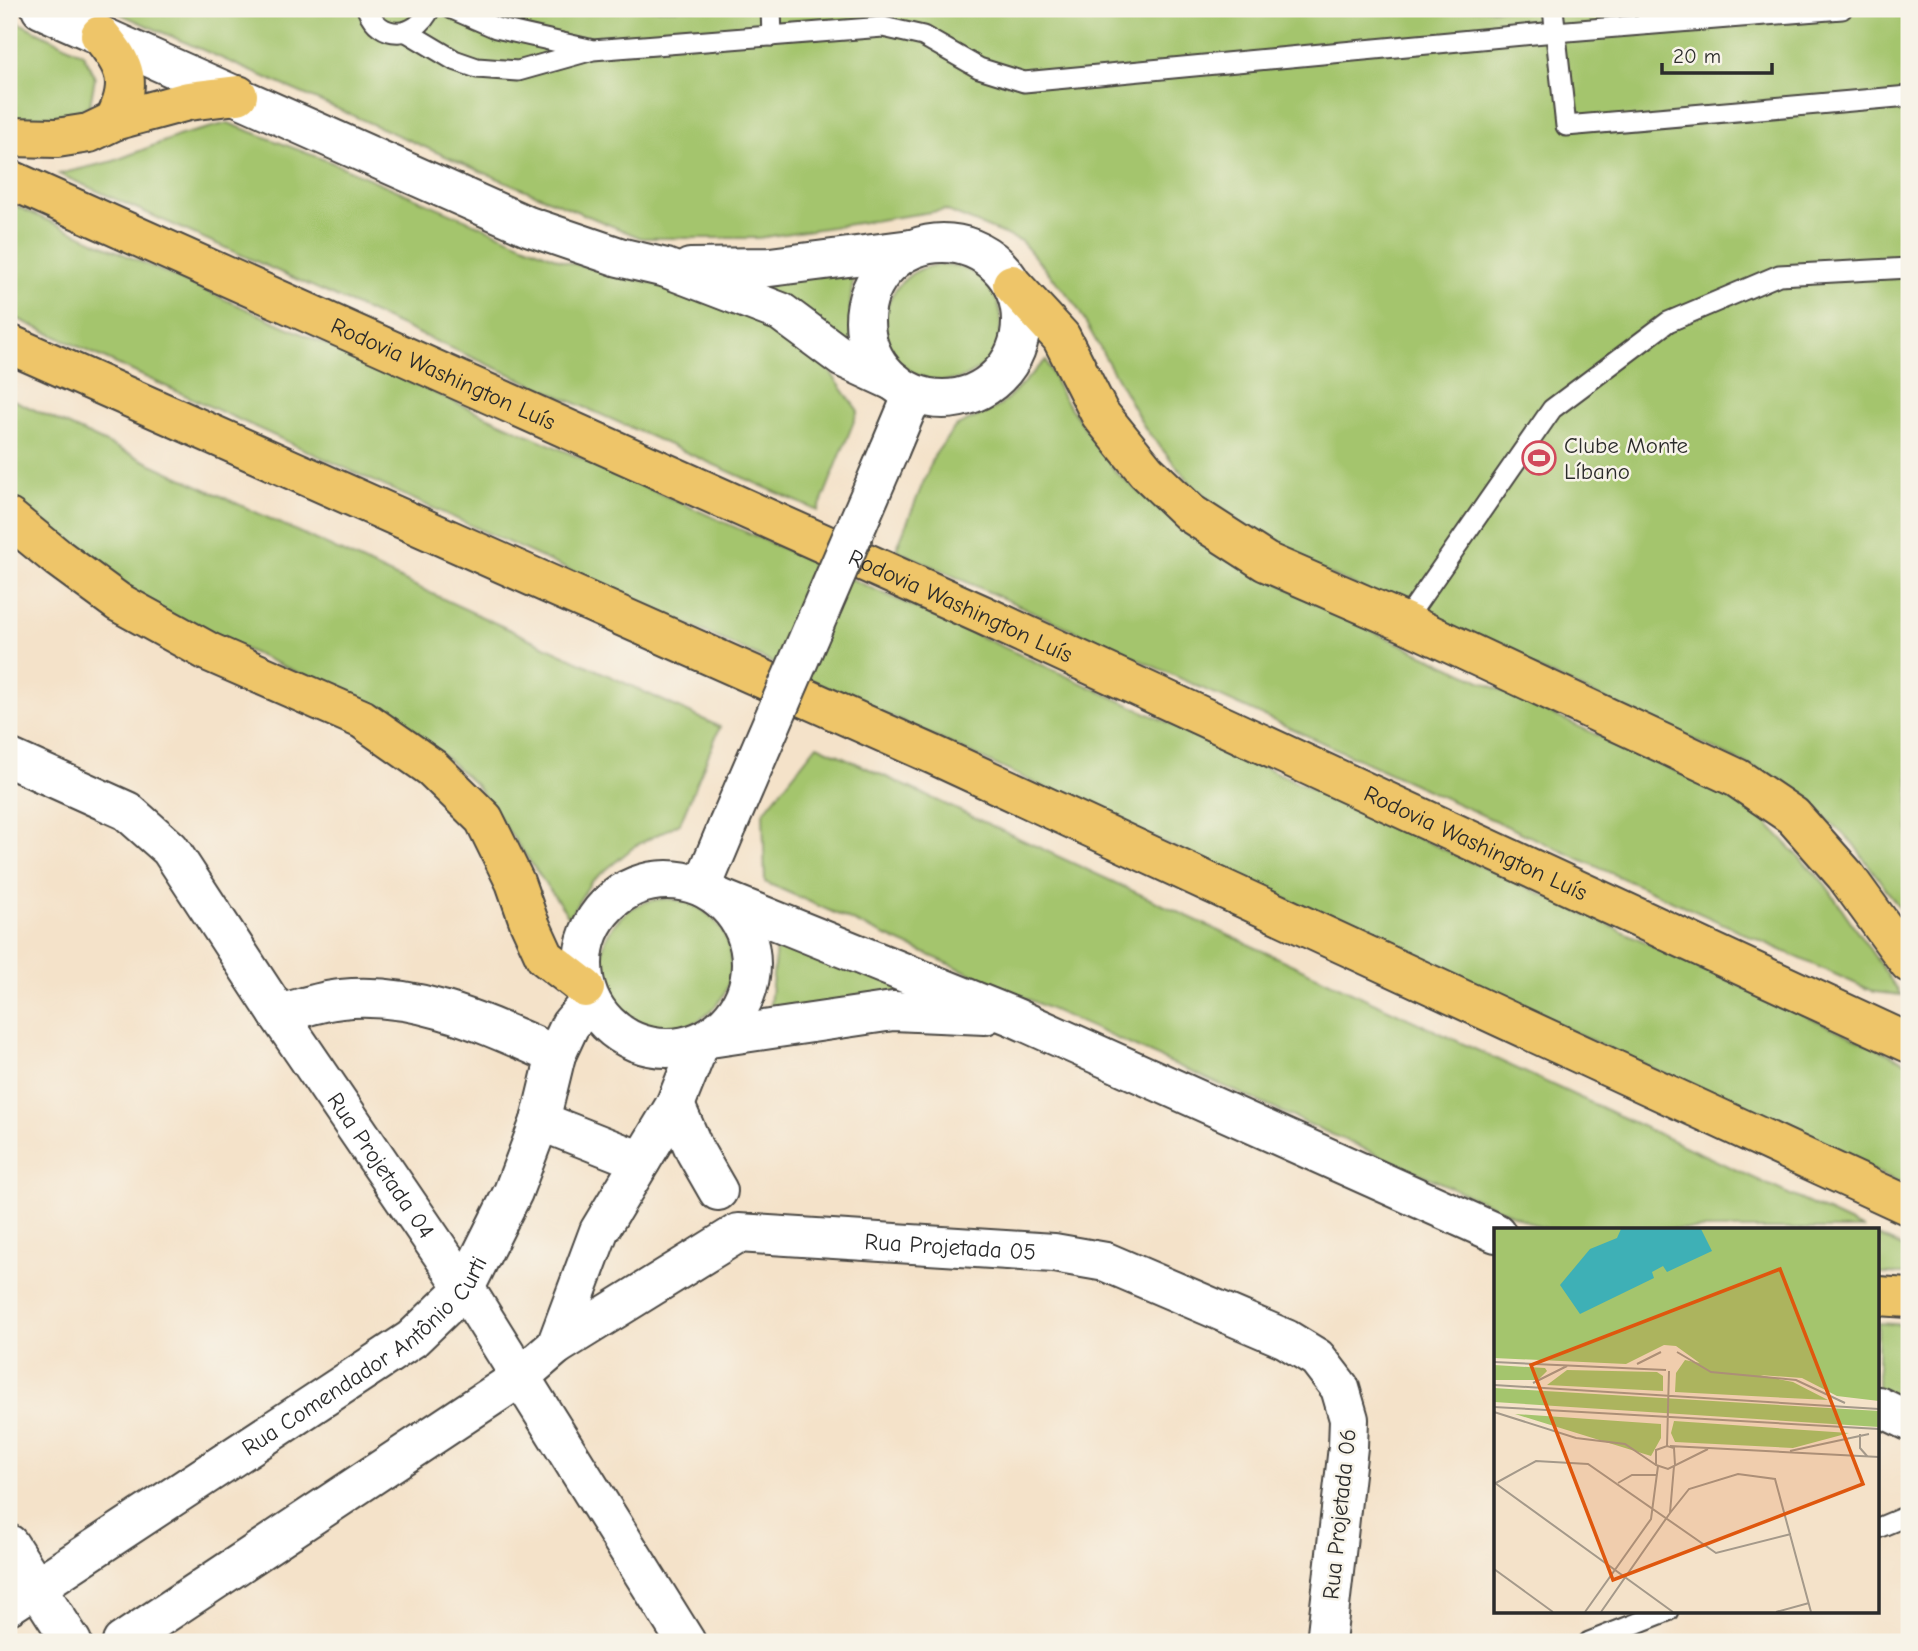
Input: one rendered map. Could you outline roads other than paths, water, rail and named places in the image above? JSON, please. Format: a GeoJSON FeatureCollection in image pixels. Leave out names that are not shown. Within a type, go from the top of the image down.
{"type":"FeatureCollection","features":[{"type":"Feature","properties":{"kind":"highway"},"geometry":{"type":"LineString","coordinates":[[100,35],[118,56],[124,74],[125,98],[114,121]]}},
{"type":"Feature","properties":{"kind":"highway"},"geometry":{"type":"LineString","coordinates":[[9,137],[89,133],[114,121],[188,100],[238,95]]}},
{"type":"Feature","properties":{"kind":"highway","name":"Rodovia Washington Luís"},"geometry":{"type":"LineString","coordinates":[[9,179],[984,615],[1909,1043]]}},
{"type":"Feature","properties":{"kind":"highway"},"geometry":{"type":"LineString","coordinates":[[1012,284],[1061,337],[1100,414],[1146,471],[1190,513],[1266,562],[1404,622],[1737,778],[1793,816],[1845,875],[1909,963]]}},
{"type":"Feature","properties":{"kind":"highway"},"geometry":{"type":"LineString","coordinates":[[9,344],[934,755],[1909,1206]]}},
{"type":"Feature","properties":{"kind":"highway"},"geometry":{"type":"LineString","coordinates":[[9,518],[118,602],[209,652],[362,719],[432,768],[484,819],[515,882],[545,957],[587,995]]}},
{"type":"Feature","properties":{"kind":"highway"},"geometry":{"type":"LineString","coordinates":[[1880,1296],[1909,1298]]}},
{"type":"Feature","properties":{"kind":"street"},"geometry":{"type":"LineString","coordinates":[[41,9],[528,226],[619,257],[666,268],[781,312],[843,358],[904,388],[942,399],[961,397],[978,391],[1005,369],[1020,337],[1022,318],[1012,284],[990,259],[976,250],[960,245],[943,242],[911,249],[770,268],[666,268]]}},
{"type":"Feature","properties":{"kind":"street"},"geometry":{"type":"LineString","coordinates":[[904,388],[883,371],[868,344],[864,312],[868,296],[884,268],[911,249]]}},
{"type":"Feature","properties":{"kind":"street"},"geometry":{"type":"LineString","coordinates":[[712,893],[728,825],[888,451],[904,388]]}},
{"type":"Feature","properties":{"kind":"street","name":"Rua Projetada 04"},"geometry":{"type":"LineString","coordinates":[[9,758],[127,811],[170,849],[278,1014],[465,1288],[686,1642]]}},
{"type":"Feature","properties":{"kind":"street"},"geometry":{"type":"LineString","coordinates":[[1014,1017],[893,1011],[705,1041],[674,1049],[649,1048],[624,1038],[604,1022],[587,995],[581,961],[587,933],[601,910],[622,892],[648,881],[675,880],[1014,1017],[1494,1232]]}},
{"type":"Feature","properties":{"kind":"street"},"geometry":{"type":"LineString","coordinates":[[556,1346],[603,1292],[598,1231],[675,1105],[705,1041],[734,1017],[749,988],[752,955],[742,924],[712,893]]}},
{"type":"Feature","properties":{"kind":"street","name":"Rua Comendador Antônio Curti"},"geometry":{"type":"LineString","coordinates":[[22,1596],[412,1339],[465,1288],[513,1192],[540,1121],[556,1055],[587,995]]}},
{"type":"Feature","properties":{"kind":"street"},"geometry":{"type":"LineString","coordinates":[[278,1014],[340,999],[396,998],[474,1020],[556,1055]]}},
{"type":"Feature","properties":{"kind":"street"},"geometry":{"type":"LineString","coordinates":[[675,1105],[695,1151],[718,1191]]}},
{"type":"Feature","properties":{"kind":"street"},"geometry":{"type":"LineString","coordinates":[[540,1121],[641,1161]]}},
{"type":"Feature","properties":{"kind":"street"},"geometry":{"type":"LineString","coordinates":[[122,1642],[519,1378],[556,1346],[603,1292],[738,1233]]}},
{"type":"Feature","properties":{"kind":"street","name":"Rua Projetada 05"},"geometry":{"type":"LineString","coordinates":[[738,1233],[1054,1253],[1106,1262],[1286,1339],[1317,1359],[1340,1388]]}},
{"type":"Feature","properties":{"kind":"street","name":"Rua Projetada 06"},"geometry":{"type":"LineString","coordinates":[[1326,1642],[1348,1447],[1349,1419],[1340,1388]]}},
{"type":"Feature","properties":{"kind":"street"},"geometry":{"type":"LineString","coordinates":[[1880,1407],[1909,1421]]}},
{"type":"Feature","properties":{"kind":"street"},"geometry":{"type":"LineString","coordinates":[[9,1544],[22,1596],[72,1642]]}},
{"type":"Feature","properties":{"kind":"lane"},"geometry":{"type":"LineString","coordinates":[[407,32],[424,20],[430,9]]}},
{"type":"Feature","properties":{"kind":"lane"},"geometry":{"type":"LineString","coordinates":[[452,9],[496,28],[593,50]]}},
{"type":"Feature","properties":{"kind":"lane"},"geometry":{"type":"LineString","coordinates":[[771,9],[772,36]]}},
{"type":"Feature","properties":{"kind":"lane"},"geometry":{"type":"LineString","coordinates":[[1553,9],[1566,125],[1909,96]]}},
{"type":"Feature","properties":{"kind":"lane"},"geometry":{"type":"LineString","coordinates":[[365,10],[374,22],[384,29],[407,32],[454,60],[477,68],[518,71],[593,50],[883,27],[923,36],[979,68],[1024,82],[1555,32],[1842,9]]}},
{"type":"Feature","properties":{"kind":"lane"},"geometry":{"type":"LineString","coordinates":[[1404,622],[1552,409],[1668,322],[1779,275],[1909,268]]}},
{"type":"Feature","properties":{"kind":"lane"},"geometry":{"type":"LineString","coordinates":[[718,1191],[738,1233]]}},
{"type":"Feature","properties":{"kind":"lane"},"geometry":{"type":"LineString","coordinates":[[1880,1527],[1909,1516]]}},
{"type":"Feature","properties":{"kind":"lane"},"geometry":{"type":"LineString","coordinates":[[1589,1642],[1665,1612]]}},
{"type":"Feature","properties":{"kind":"place","name":"Clube Monte Líbano"},"geometry":{"type":"Point","coordinates":[1539,458]}}]}
